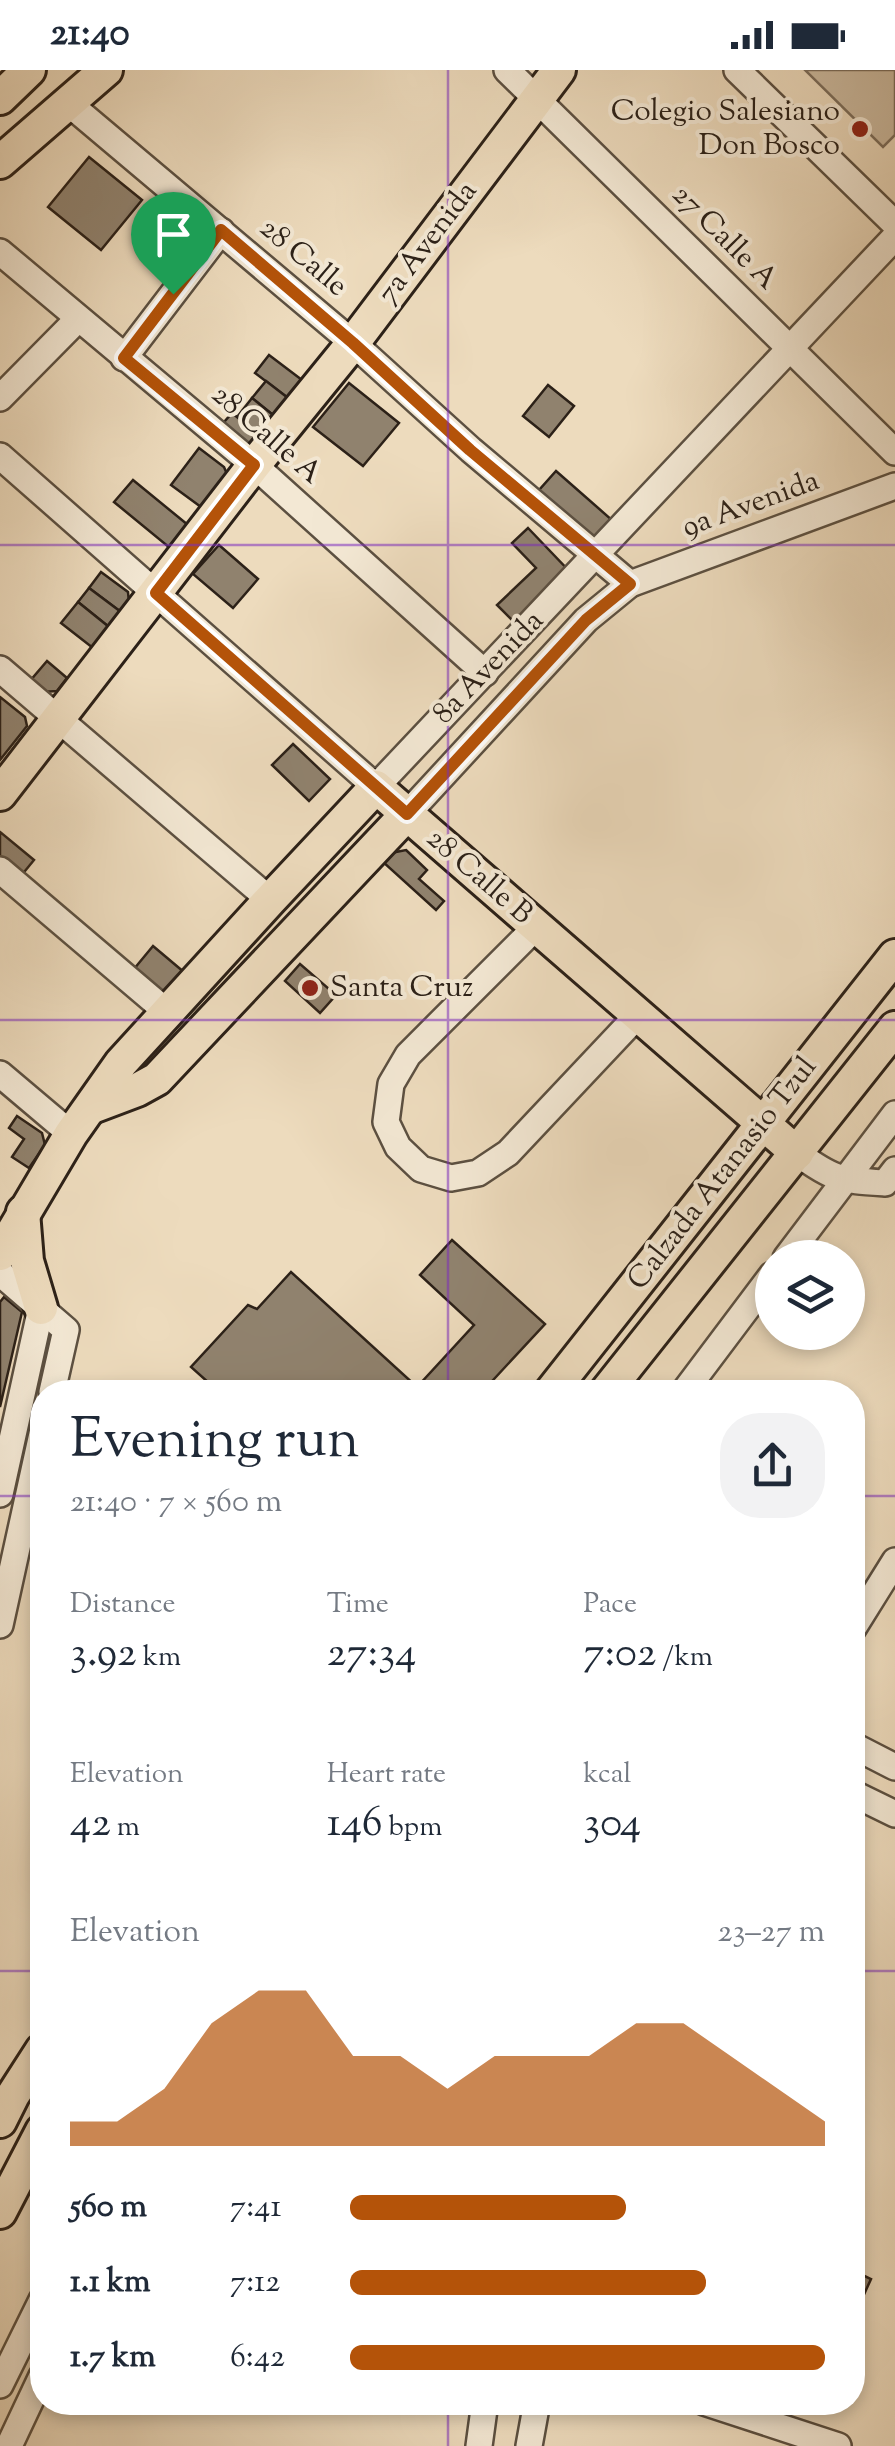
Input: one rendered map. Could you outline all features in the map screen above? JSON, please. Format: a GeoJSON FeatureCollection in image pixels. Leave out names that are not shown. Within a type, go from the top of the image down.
{"type":"FeatureCollection","features":[{"type":"Feature","properties":{"kind":"main road"},"geometry":{"type":"LineString","coordinates":[[0,98],[30,70]]}},
{"type":"Feature","properties":{"kind":"main road"},"geometry":{"type":"LineString","coordinates":[[0,162],[106,70]]}},
{"type":"Feature","properties":{"kind":"main road","name":"7a Avenida"},"geometry":{"type":"LineString","coordinates":[[0,794],[353,343],[559,70]]}},
{"type":"Feature","properties":{"kind":"main road","name":"28 Calle B"},"geometry":{"type":"LineString","coordinates":[[376,788],[797,1153]]}},
{"type":"Feature","properties":{"kind":"main road","name":"8a Avenida"},"geometry":{"type":"LineString","coordinates":[[0,1254],[70,1134],[122,1063],[376,788]]}},
{"type":"Feature","properties":{"kind":"main road","name":"8a Avenida"},"geometry":{"type":"LineString","coordinates":[[92,1107],[156,1079],[407,814]]}},
{"type":"Feature","properties":{"kind":"main road","name":"Calzada Atanasio Tzul"},"geometry":{"type":"LineString","coordinates":[[561,1380],[895,956]]}},
{"type":"Feature","properties":{"kind":"main road","name":"Calzada Atanasio Tzul"},"geometry":{"type":"LineString","coordinates":[[616,1380],[895,1028]]}},
{"type":"Feature","properties":{"kind":"main road"},"geometry":{"type":"LineString","coordinates":[[24,1212],[27,1261],[41,1308]]}},
{"type":"Feature","properties":{"kind":"main road"},"geometry":{"type":"LineString","coordinates":[[4,2103],[30,2067]]}},
{"type":"Feature","properties":{"kind":"main road"},"geometry":{"type":"LineString","coordinates":[[0,2212],[30,2152]]}},
{"type":"Feature","properties":{"kind":"street","name":"27 Calle A"},"geometry":{"type":"LineString","coordinates":[[507,70],[895,452]]}},
{"type":"Feature","properties":{"kind":"street"},"geometry":{"type":"LineString","coordinates":[[736,70],[895,224]]}},
{"type":"Feature","properties":{"kind":"street","name":"28 Calle"},"geometry":{"type":"LineString","coordinates":[[66,102],[221,230],[470,450],[630,584]]}},
{"type":"Feature","properties":{"kind":"street"},"geometry":{"type":"LineString","coordinates":[[124,358],[221,230]]}},
{"type":"Feature","properties":{"kind":"street","name":"8a Avenida"},"geometry":{"type":"LineString","coordinates":[[376,788],[895,237]]}},
{"type":"Feature","properties":{"kind":"street","name":"28 Calle A"},"geometry":{"type":"LineString","coordinates":[[0,252],[254,465],[484,673]]}},
{"type":"Feature","properties":{"kind":"street"},"geometry":{"type":"LineString","coordinates":[[0,398],[78,319]]}},
{"type":"Feature","properties":{"kind":"street","name":"28 Calle B"},"geometry":{"type":"LineString","coordinates":[[0,456],[376,788]]}},
{"type":"Feature","properties":{"kind":"street","name":"9a Avenida"},"geometry":{"type":"LineString","coordinates":[[630,584],[895,486]]}},
{"type":"Feature","properties":{"kind":"street","name":"8a Avenida"},"geometry":{"type":"LineString","coordinates":[[407,814],[586,620],[630,584]]}},
{"type":"Feature","properties":{"kind":"street"},"geometry":{"type":"LineString","coordinates":[[0,669],[270,900]]}},
{"type":"Feature","properties":{"kind":"street"},"geometry":{"type":"LineString","coordinates":[[0,870],[167,1012]]}},
{"type":"Feature","properties":{"kind":"street"},"geometry":{"type":"LineString","coordinates":[[536,926],[408,1055],[391,1084],[386,1122],[398,1147],[420,1169],[452,1178],[478,1173],[508,1153],[638,1015]]}},
{"type":"Feature","properties":{"kind":"street"},"geometry":{"type":"LineString","coordinates":[[0,1074],[70,1134]]}},
{"type":"Feature","properties":{"kind":"street"},"geometry":{"type":"LineString","coordinates":[[800,1240],[895,1114]]}},
{"type":"Feature","properties":{"kind":"street","name":"28 Calle B"},"geometry":{"type":"LineString","coordinates":[[797,1153],[844,1181],[890,1176]]}},
{"type":"Feature","properties":{"kind":"street"},"geometry":{"type":"LineString","coordinates":[[0,1273],[66,1330],[55,1380]]}},
{"type":"Feature","properties":{"kind":"street"},"geometry":{"type":"LineString","coordinates":[[693,1380],[755,1298]]}},
{"type":"Feature","properties":{"kind":"street"},"geometry":{"type":"LineString","coordinates":[[1,1488],[41,1308]]}},
{"type":"Feature","properties":{"kind":"street"},"geometry":{"type":"LineString","coordinates":[[0,1625],[30,1489]]}},
{"type":"Feature","properties":{"kind":"street"},"geometry":{"type":"LineString","coordinates":[[865,1609],[895,1561]]}},
{"type":"Feature","properties":{"kind":"street"},"geometry":{"type":"LineString","coordinates":[[865,1752],[895,1767]]}},
{"type":"Feature","properties":{"kind":"street"},"geometry":{"type":"LineString","coordinates":[[865,1799],[895,1814]]}},
{"type":"Feature","properties":{"kind":"street"},"geometry":{"type":"LineString","coordinates":[[0,2385],[30,2324]]}},
{"type":"Feature","properties":{"kind":"street"},"geometry":{"type":"LineString","coordinates":[[9,2446],[30,2401]]}},
{"type":"Feature","properties":{"kind":"street"},"geometry":{"type":"LineString","coordinates":[[479,2446],[483,2415]]}},
{"type":"Feature","properties":{"kind":"street"},"geometry":{"type":"LineString","coordinates":[[528,2446],[534,2415]]}},
{"type":"Feature","properties":{"kind":"street"},"geometry":{"type":"LineString","coordinates":[[744,2415],[838,2446]]}},
{"type":"Feature","properties":{"kind":"shaded area"},"geometry":{"type":"Polygon","coordinates":[[[805,70],[895,70],[895,135],[883,147],[805,70]]]}},
{"type":"Feature","properties":{"kind":"building"},"geometry":{"type":"Polygon","coordinates":[[[89,157],[142,200],[101,250],[48,207],[89,157]]]}},
{"type":"Feature","properties":{"kind":"building"},"geometry":{"type":"Polygon","coordinates":[[[269,355],[302,380],[288,398],[255,373],[269,355]]]}},
{"type":"Feature","properties":{"kind":"building"},"geometry":{"type":"Polygon","coordinates":[[[266,381],[288,398],[273,415],[252,398],[266,381]]]}},
{"type":"Feature","properties":{"kind":"building"},"geometry":{"type":"Polygon","coordinates":[[[349,383],[399,423],[363,466],[313,427],[349,383]]]}},
{"type":"Feature","properties":{"kind":"building"},"geometry":{"type":"Polygon","coordinates":[[[548,385],[574,406],[549,437],[523,416],[548,385]]]}},
{"type":"Feature","properties":{"kind":"building"},"geometry":{"type":"Polygon","coordinates":[[[252,398],[273,415],[258,434],[237,417],[252,398]]]}},
{"type":"Feature","properties":{"kind":"building"},"geometry":{"type":"Polygon","coordinates":[[[232,413],[258,434],[249,444],[237,446],[218,429],[232,413]]]}},
{"type":"Feature","properties":{"kind":"building"},"geometry":{"type":"Polygon","coordinates":[[[199,448],[224,467],[227,474],[201,507],[171,485],[199,448]]]}},
{"type":"Feature","properties":{"kind":"building"},"geometry":{"type":"Polygon","coordinates":[[[556,471],[613,521],[589,548],[532,498],[556,471]]]}},
{"type":"Feature","properties":{"kind":"building"},"geometry":{"type":"Polygon","coordinates":[[[133,480],[188,525],[170,548],[114,502],[133,480]]]}},
{"type":"Feature","properties":{"kind":"building"},"geometry":{"type":"Polygon","coordinates":[[[528,528],[571,573],[516,624],[497,605],[536,568],[512,543],[528,528]]]}},
{"type":"Feature","properties":{"kind":"building"},"geometry":{"type":"Polygon","coordinates":[[[219,545],[258,579],[233,608],[193,574],[219,545]]]}},
{"type":"Feature","properties":{"kind":"building"},"geometry":{"type":"Polygon","coordinates":[[[101,572],[128,592],[129,603],[121,612],[89,588],[101,572]]]}},
{"type":"Feature","properties":{"kind":"building"},"geometry":{"type":"Polygon","coordinates":[[[89,588],[121,612],[109,627],[78,602],[89,588]]]}},
{"type":"Feature","properties":{"kind":"building"},"geometry":{"type":"Polygon","coordinates":[[[78,602],[109,627],[93,648],[61,623],[78,602]]]}},
{"type":"Feature","properties":{"kind":"building"},"geometry":{"type":"Polygon","coordinates":[[[47,661],[67,678],[57,691],[42,692],[30,681],[47,661]]]}},
{"type":"Feature","properties":{"kind":"building"},"geometry":{"type":"Polygon","coordinates":[[[0,697],[25,717],[27,726],[0,760],[0,697]]]}},
{"type":"Feature","properties":{"kind":"building"},"geometry":{"type":"Polygon","coordinates":[[[293,744],[330,779],[309,801],[272,765],[293,744]]]}},
{"type":"Feature","properties":{"kind":"building"},"geometry":{"type":"Polygon","coordinates":[[[0,832],[34,860],[16,882],[0,868],[0,832]]]}},
{"type":"Feature","properties":{"kind":"building"},"geometry":{"type":"Polygon","coordinates":[[[406,850],[427,870],[419,879],[444,901],[436,910],[383,862],[391,853],[406,850]]]}},
{"type":"Feature","properties":{"kind":"building"},"geometry":{"type":"Polygon","coordinates":[[[153,946],[185,973],[169,992],[153,994],[129,975],[153,946]]]}},
{"type":"Feature","properties":{"kind":"building","name":"Santa Cruz"},"geometry":{"type":"Polygon","coordinates":[[[300,964],[336,995],[320,1013],[285,981],[300,964]]]}},
{"type":"Feature","properties":{"kind":"building"},"geometry":{"type":"Polygon","coordinates":[[[17,1116],[42,1133],[45,1145],[29,1168],[12,1157],[24,1139],[9,1128],[17,1116]]]}},
{"type":"Feature","properties":{"kind":"building"},"geometry":{"type":"Polygon","coordinates":[[[452,1240],[545,1324],[493,1380],[423,1380],[474,1325],[420,1275],[452,1240]]]}},
{"type":"Feature","properties":{"kind":"building"},"geometry":{"type":"Polygon","coordinates":[[[291,1272],[409,1380],[206,1380],[191,1367],[248,1305],[257,1309],[291,1272]]]}},
{"type":"Feature","properties":{"kind":"building"},"geometry":{"type":"Polygon","coordinates":[[[4,1297],[22,1312],[0,1407],[0,1302],[4,1297]]]}},
{"type":"Feature","properties":{"kind":"place","name":"Colegio Salesiano Don Bosco"},"geometry":{"type":"Point","coordinates":[860,129]}},
{"type":"Feature","properties":{"kind":"place","name":"Santa Cruz"},"geometry":{"type":"Point","coordinates":[310,988]}},
{"type":"Feature","properties":{"kind":"route"},"geometry":{"type":"LineString","coordinates":[[221,230],[470,450],[630,584],[586,620],[407,814],[156,593],[254,465],[124,358],[173,294],[221,230]]}}]}
